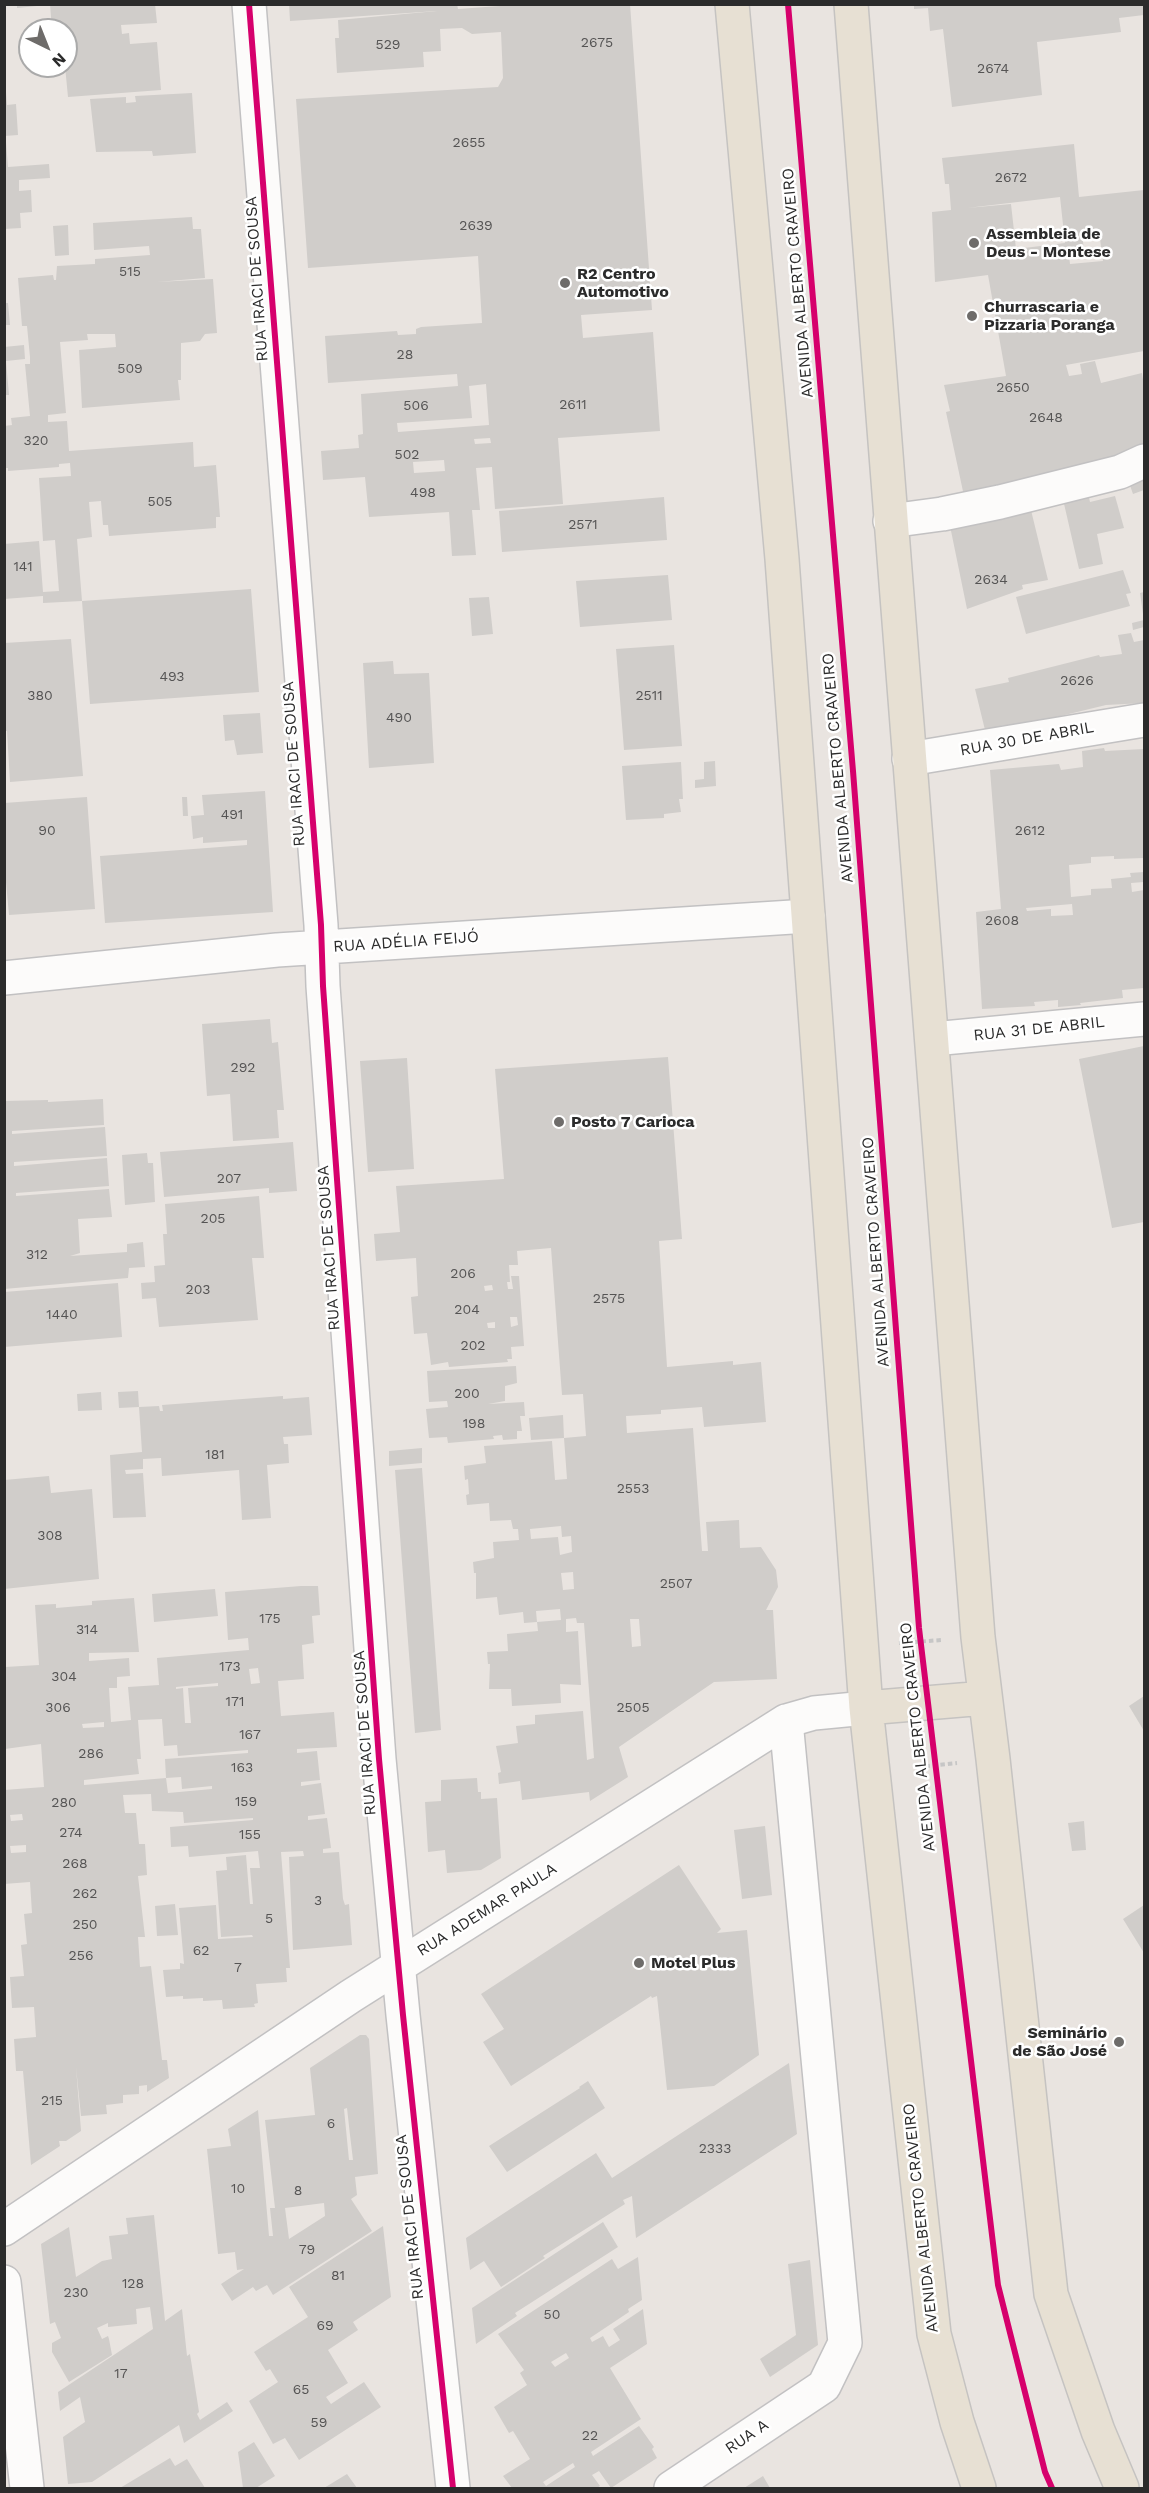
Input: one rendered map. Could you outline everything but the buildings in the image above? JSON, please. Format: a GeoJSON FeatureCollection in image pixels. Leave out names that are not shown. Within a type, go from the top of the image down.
{"type":"FeatureCollection","features":[{"type":"Feature","properties":{"kind":"main road","name":"AVENIDA ALBERTO CRAVEIRO"},"geometry":{"type":"LineString","coordinates":[[732,4],[782,559],[866,1708],[933,2334],[957,2422],[979,2488]]}},
{"type":"Feature","properties":{"kind":"main road"},"geometry":{"type":"LineString","coordinates":[[851,4],[978,1637],[1051,2294],[1098,2431],[1122,2488]]}},
{"type":"Feature","properties":{"kind":"main road"},"geometry":{"type":"LineString","coordinates":[[866,1708],[985,1698]]}},
{"type":"Feature","properties":{"kind":"street","name":"RUA IRACI DE SOUSA"},"geometry":{"type":"LineString","coordinates":[[249,4],[322,947],[378,1747],[398,1966],[453,2488]]}},
{"type":"Feature","properties":{"kind":"street"},"geometry":{"type":"LineString","coordinates":[[890,521],[942,514],[1000,502],[1120,472],[1144,461]]}},
{"type":"Feature","properties":{"kind":"street","name":"RUA 30 DE ABRIL"},"geometry":{"type":"LineString","coordinates":[[909,759],[1144,720]]}},
{"type":"Feature","properties":{"kind":"street","name":"RUA ADÉLIA FEIJÓ"},"geometry":{"type":"LineString","coordinates":[[4,978],[322,947],[808,916]]}},
{"type":"Feature","properties":{"kind":"street","name":"RUA 31 DE ABRIL"},"geometry":{"type":"LineString","coordinates":[[933,1039],[1144,1018]]}},
{"type":"Feature","properties":{"kind":"street","name":"RUA ADEMAR PAULA"},"geometry":{"type":"LineString","coordinates":[[4,2229],[398,1966],[786,1721],[814,1713],[866,1708]]}},
{"type":"Feature","properties":{"kind":"street","name":"RUA A"},"geometry":{"type":"LineString","coordinates":[[671,2488],[824,2386],[845,2343],[786,1721]]}},
{"type":"Feature","properties":{"kind":"street"},"geometry":{"type":"LineString","coordinates":[[4,2282],[27,2488]]}},
{"type":"Feature","properties":{"kind":"path"},"geometry":{"type":"LineString","coordinates":[[899,1643],[921,1638],[945,1640]]}},
{"type":"Feature","properties":{"kind":"path"},"geometry":{"type":"LineString","coordinates":[[918,1767],[961,1762]]}},
{"type":"Feature","properties":{"kind":"cycle path"},"geometry":{"type":"LineString","coordinates":[[249,4],[321,925],[323,986],[379,1759],[403,2015],[453,2488]]}},
{"type":"Feature","properties":{"kind":"cycle path"},"geometry":{"type":"LineString","coordinates":[[788,4],[853,771],[919,1628],[998,2285],[1045,2472],[1052,2488]]}},
{"type":"Feature","properties":{"kind":"place","name":"Assembleia de Deus - Montese"},"geometry":{"type":"Point","coordinates":[974,243]}},
{"type":"Feature","properties":{"kind":"place","name":"R2 Centro Automotivo"},"geometry":{"type":"Point","coordinates":[565,283]}},
{"type":"Feature","properties":{"kind":"place","name":"Churrascaria e Pizzaria Poranga"},"geometry":{"type":"Point","coordinates":[972,316]}},
{"type":"Feature","properties":{"kind":"place","name":"Posto 7 Carioca"},"geometry":{"type":"Point","coordinates":[559,1122]}},
{"type":"Feature","properties":{"kind":"place","name":"Motel Plus"},"geometry":{"type":"Point","coordinates":[639,1963]}},
{"type":"Feature","properties":{"kind":"place","name":"Seminário de São José"},"geometry":{"type":"Point","coordinates":[1119,2042]}}]}
